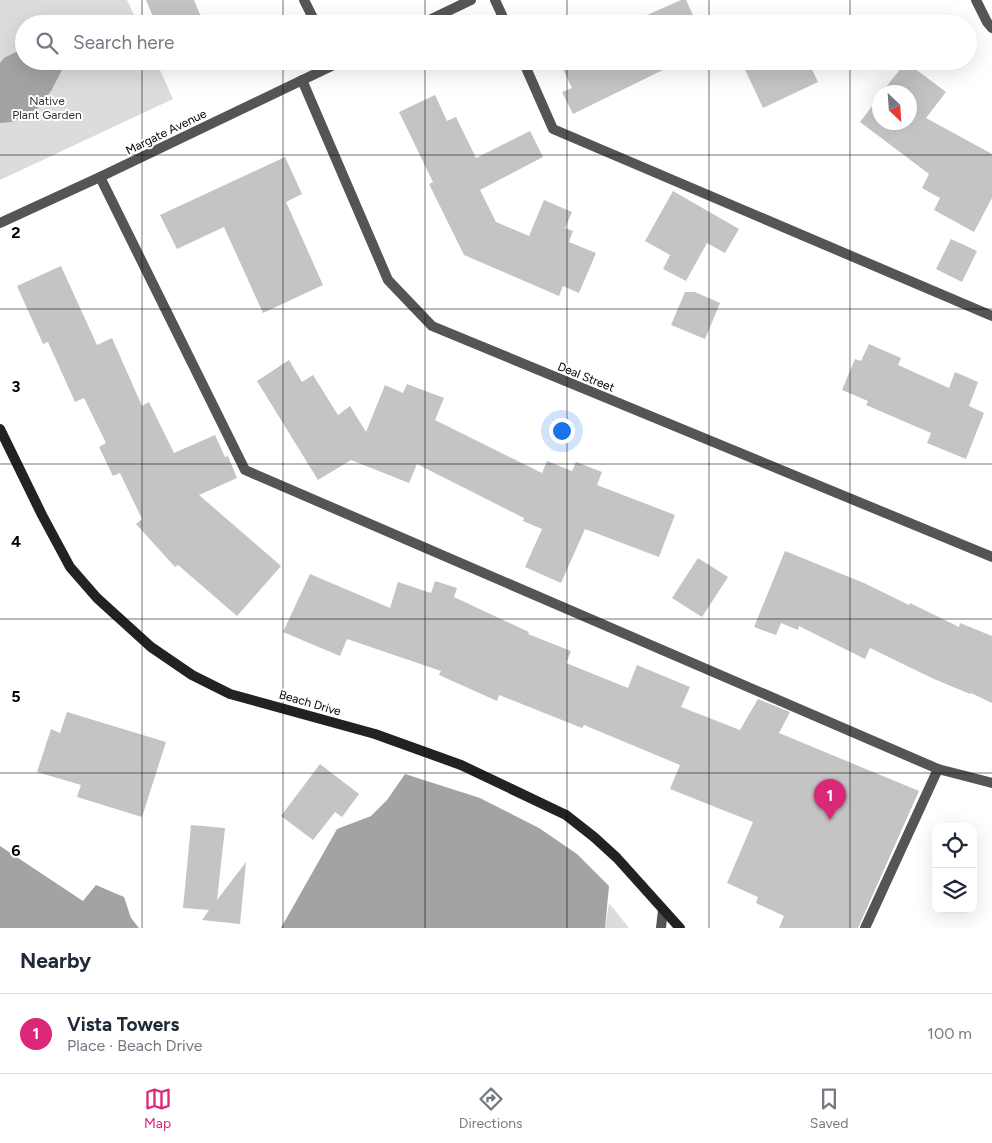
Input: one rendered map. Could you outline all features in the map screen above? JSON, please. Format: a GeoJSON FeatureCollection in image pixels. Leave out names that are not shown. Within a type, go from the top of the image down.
{"type":"FeatureCollection","features":[{"type":"Feature","properties":{"kind":"main road","name":"Beach Drive"},"geometry":{"type":"LineString","coordinates":[[0,429],[70,567],[97,598],[151,648],[192,675],[230,694],[375,734],[452,762],[566,815],[617,858],[680,928]]}},
{"type":"Feature","properties":{"kind":"street"},"geometry":{"type":"LineString","coordinates":[[304,0],[312,15]]}},
{"type":"Feature","properties":{"kind":"street"},"geometry":{"type":"LineString","coordinates":[[440,15],[471,0]]}},
{"type":"Feature","properties":{"kind":"street"},"geometry":{"type":"LineString","coordinates":[[495,0],[502,15]]}},
{"type":"Feature","properties":{"kind":"street"},"geometry":{"type":"LineString","coordinates":[[976,0],[992,28]]}},
{"type":"Feature","properties":{"kind":"street","name":"Margate Avenue"},"geometry":{"type":"LineString","coordinates":[[0,223],[100,178],[321,70]]}},
{"type":"Feature","properties":{"kind":"street"},"geometry":{"type":"LineString","coordinates":[[526,70],[553,129],[992,316]]}},
{"type":"Feature","properties":{"kind":"street","name":"Deal Street"},"geometry":{"type":"LineString","coordinates":[[302,80],[388,280],[432,326],[992,557]]}},
{"type":"Feature","properties":{"kind":"street"},"geometry":{"type":"LineString","coordinates":[[100,178],[245,470],[938,769],[992,783]]}},
{"type":"Feature","properties":{"kind":"street"},"geometry":{"type":"LineString","coordinates":[[865,928],[938,769]]}},
{"type":"Feature","properties":{"kind":"street"},"geometry":{"type":"LineString","coordinates":[[661,928],[663,910]]}},
{"type":"Feature","properties":{"kind":"green space","name":"Native Plant Garden"},"geometry":{"type":"Polygon","coordinates":[[[0,0],[127,0],[134,15],[15,15],[15,70],[160,70],[173,99],[0,180],[0,0]]]}},
{"type":"Feature","properties":{"kind":"green space"},"geometry":{"type":"Polygon","coordinates":[[[609,903],[629,928],[605,928],[609,903]]]}},
{"type":"Feature","properties":{"kind":"shaded area"},"geometry":{"type":"Polygon","coordinates":[[[15,52],[15,70],[62,70],[51,91],[37,109],[12,122],[0,123],[0,63],[4,58],[15,52]]]}},
{"type":"Feature","properties":{"kind":"shaded area"},"geometry":{"type":"Polygon","coordinates":[[[405,774],[480,798],[539,828],[577,854],[609,886],[605,928],[281,928],[337,829],[371,816],[387,800],[405,774]]]}},
{"type":"Feature","properties":{"kind":"shaded area"},"geometry":{"type":"Polygon","coordinates":[[[0,846],[83,901],[96,885],[124,897],[131,918],[139,928],[0,928],[0,846]]]}},
{"type":"Feature","properties":{"kind":"building"},"geometry":{"type":"Polygon","coordinates":[[[146,0],[194,0],[200,15],[152,15],[146,0]]]}},
{"type":"Feature","properties":{"kind":"building"},"geometry":{"type":"Polygon","coordinates":[[[681,0],[686,0],[693,15],[647,15],[681,0]]]}},
{"type":"Feature","properties":{"kind":"building"},"geometry":{"type":"Polygon","coordinates":[[[563,70],[663,70],[573,114],[562,92],[572,88],[563,70]]]}},
{"type":"Feature","properties":{"kind":"building"},"geometry":{"type":"Polygon","coordinates":[[[745,70],[812,70],[818,82],[763,108],[745,70]]]}},
{"type":"Feature","properties":{"kind":"building"},"geometry":{"type":"Polygon","coordinates":[[[900,70],[917,70],[946,92],[926,118],[992,154],[992,198],[974,232],[934,210],[940,198],[922,188],[929,174],[860,122],[872,106],[872,130],[917,130],[917,85],[888,85],[900,70]]]}},
{"type":"Feature","properties":{"kind":"building"},"geometry":{"type":"Polygon","coordinates":[[[435,95],[447,121],[456,117],[476,158],[530,131],[543,157],[480,190],[496,222],[529,236],[544,200],[572,212],[565,228],[573,231],[569,242],[596,253],[579,293],[563,286],[559,296],[464,255],[429,184],[433,182],[399,112],[435,95]]]}},
{"type":"Feature","properties":{"kind":"building"},"geometry":{"type":"Polygon","coordinates":[[[285,157],[302,194],[286,202],[323,285],[263,313],[224,227],[177,249],[160,215],[285,157]]]}},
{"type":"Feature","properties":{"kind":"building"},"geometry":{"type":"Polygon","coordinates":[[[673,191],[739,229],[725,253],[707,243],[686,281],[663,269],[670,255],[645,241],[673,191]]]}},
{"type":"Feature","properties":{"kind":"building"},"geometry":{"type":"Polygon","coordinates":[[[951,239],[977,251],[962,282],[936,269],[951,239]]]}},
{"type":"Feature","properties":{"kind":"building"},"geometry":{"type":"Polygon","coordinates":[[[61,266],[97,345],[112,338],[142,406],[149,402],[174,453],[215,435],[225,457],[228,456],[237,478],[199,495],[281,566],[237,616],[178,565],[175,567],[136,524],[142,519],[120,473],[113,476],[99,447],[106,443],[84,398],[75,402],[48,342],[43,344],[17,286],[61,266]]]}},
{"type":"Feature","properties":{"kind":"building"},"geometry":{"type":"Polygon","coordinates":[[[685,292],[695,292],[720,303],[705,339],[671,325],[685,292]]]}},
{"type":"Feature","properties":{"kind":"building"},"geometry":{"type":"Polygon","coordinates":[[[869,344],[901,358],[898,365],[949,388],[955,372],[978,382],[969,406],[984,413],[966,459],[927,443],[931,433],[866,405],[868,401],[842,390],[855,359],[861,361],[869,344]]]}},
{"type":"Feature","properties":{"kind":"building"},"geometry":{"type":"Polygon","coordinates":[[[289,360],[302,382],[313,375],[338,415],[350,406],[366,432],[385,385],[403,393],[407,384],[444,398],[435,420],[542,473],[547,461],[572,471],[576,462],[602,472],[597,485],[675,515],[659,557],[585,529],[561,583],[525,567],[542,529],[523,521],[524,518],[417,464],[409,483],[351,460],[318,480],[257,381],[289,360]]]}},
{"type":"Feature","properties":{"kind":"building"},"geometry":{"type":"Polygon","coordinates":[[[785,551],[864,583],[909,605],[910,603],[959,627],[960,623],[992,636],[992,703],[934,679],[870,648],[865,659],[799,626],[798,630],[781,623],[776,635],[754,627],[785,551]]]}},
{"type":"Feature","properties":{"kind":"building"},"geometry":{"type":"Polygon","coordinates":[[[698,558],[728,577],[702,617],[672,598],[698,558]]]}},
{"type":"Feature","properties":{"kind":"building"},"geometry":{"type":"Polygon","coordinates":[[[310,574],[390,608],[398,582],[431,593],[435,581],[457,588],[454,597],[529,632],[528,634],[571,651],[566,663],[628,688],[637,665],[690,687],[681,707],[740,730],[758,699],[790,712],[779,733],[919,791],[858,928],[779,928],[784,916],[756,903],[758,897],[727,883],[753,822],[670,789],[680,765],[584,725],[582,728],[499,695],[497,701],[439,675],[441,671],[347,639],[340,656],[283,632],[310,574]]]}},
{"type":"Feature","properties":{"kind":"building"},"geometry":{"type":"Polygon","coordinates":[[[67,712],[166,742],[142,817],[77,797],[81,785],[37,772],[51,729],[60,733],[67,712]]]}},
{"type":"Feature","properties":{"kind":"building"},"geometry":{"type":"Polygon","coordinates":[[[320,764],[359,794],[342,817],[335,812],[313,840],[281,816],[320,764]]]}},
{"type":"Feature","properties":{"kind":"building"},"geometry":{"type":"Polygon","coordinates":[[[191,825],[225,828],[217,900],[246,862],[240,924],[202,920],[209,910],[183,908],[191,825]]]}},
{"type":"Feature","properties":{"kind":"place","name":"Vista Towers"},"geometry":{"type":"Point","coordinates":[830,820]}}]}
